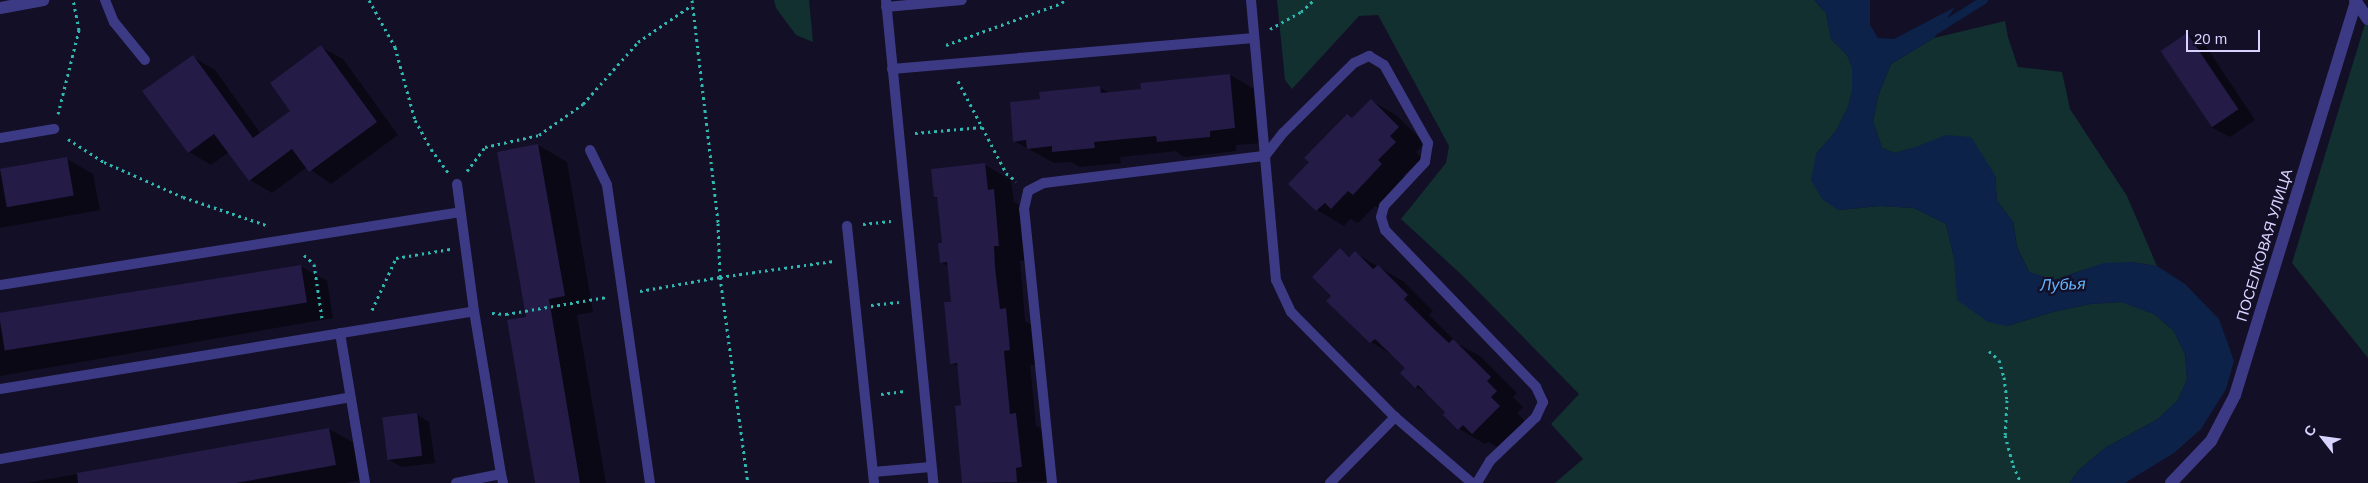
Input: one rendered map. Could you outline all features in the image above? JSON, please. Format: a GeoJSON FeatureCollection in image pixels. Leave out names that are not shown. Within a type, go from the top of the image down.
{"type":"FeatureCollection","features":[{"type":"Feature","properties":{"kind":"street"},"geometry":{"type":"LineString","coordinates":[[0,8],[44,0]]}},
{"type":"Feature","properties":{"kind":"street"},"geometry":{"type":"LineString","coordinates":[[2356,0],[2368,18]]}},
{"type":"Feature","properties":{"kind":"street","name":"ПОСЕЛКОВАЯ УЛИЦА"},"geometry":{"type":"LineString","coordinates":[[2171,483],[2211,441],[2235,395],[2356,0]]}},
{"type":"Feature","properties":{"kind":"lane"},"geometry":{"type":"LineString","coordinates":[[105,0],[114,22],[145,60]]}},
{"type":"Feature","properties":{"kind":"lane"},"geometry":{"type":"LineString","coordinates":[[933,483],[886,4],[962,0]]}},
{"type":"Feature","properties":{"kind":"lane"},"geometry":{"type":"LineString","coordinates":[[1250,0],[1276,280],[1291,312],[1395,417],[1472,483]]}},
{"type":"Feature","properties":{"kind":"lane"},"geometry":{"type":"LineString","coordinates":[[892,70],[1254,38]]}},
{"type":"Feature","properties":{"kind":"lane"},"geometry":{"type":"LineString","coordinates":[[1052,483],[1024,209],[1028,191],[1044,184],[1265,156],[1282,133],[1354,63],[1369,56],[1384,65],[1428,143],[1425,162],[1384,206],[1380,217],[1385,230],[1536,387],[1543,402],[1536,417],[1490,462],[1477,483]]}},
{"type":"Feature","properties":{"kind":"lane"},"geometry":{"type":"LineString","coordinates":[[0,138],[54,129]]}},
{"type":"Feature","properties":{"kind":"lane"},"geometry":{"type":"LineString","coordinates":[[590,150],[607,185],[650,483]]}},
{"type":"Feature","properties":{"kind":"lane"},"geometry":{"type":"LineString","coordinates":[[456,483],[502,478],[474,311],[457,184]]}},
{"type":"Feature","properties":{"kind":"lane"},"geometry":{"type":"LineString","coordinates":[[0,285],[460,212]]}},
{"type":"Feature","properties":{"kind":"lane"},"geometry":{"type":"LineString","coordinates":[[847,226],[874,478],[932,467]]}},
{"type":"Feature","properties":{"kind":"lane"},"geometry":{"type":"LineString","coordinates":[[0,390],[474,311]]}},
{"type":"Feature","properties":{"kind":"lane"},"geometry":{"type":"LineString","coordinates":[[340,333],[365,483]]}},
{"type":"Feature","properties":{"kind":"lane"},"geometry":{"type":"LineString","coordinates":[[0,459],[350,397]]}},
{"type":"Feature","properties":{"kind":"lane"},"geometry":{"type":"LineString","coordinates":[[1330,483],[1395,417]]}},
{"type":"Feature","properties":{"kind":"path"},"geometry":{"type":"LineString","coordinates":[[73,0],[79,30],[54,129],[104,162],[183,197],[271,226],[314,264],[324,336]]}},
{"type":"Feature","properties":{"kind":"path"},"geometry":{"type":"LineString","coordinates":[[369,0],[395,47],[415,120],[431,149],[457,184],[486,147],[539,135],[583,104],[638,42],[692,5]]}},
{"type":"Feature","properties":{"kind":"path"},"geometry":{"type":"LineString","coordinates":[[692,0],[718,223],[720,277],[748,483]]}},
{"type":"Feature","properties":{"kind":"path"},"geometry":{"type":"LineString","coordinates":[[921,67],[930,51],[1062,3],[1064,0]]}},
{"type":"Feature","properties":{"kind":"path"},"geometry":{"type":"LineString","coordinates":[[1254,38],[1301,12],[1314,0]]}},
{"type":"Feature","properties":{"kind":"path"},"geometry":{"type":"LineString","coordinates":[[949,64],[1006,174],[1028,191]]}},
{"type":"Feature","properties":{"kind":"path"},"geometry":{"type":"LineString","coordinates":[[899,135],[982,127]]}},
{"type":"Feature","properties":{"kind":"path"},"geometry":{"type":"LineString","coordinates":[[847,226],[907,220]]}},
{"type":"Feature","properties":{"kind":"path"},"geometry":{"type":"LineString","coordinates":[[363,329],[396,258],[465,246]]}},
{"type":"Feature","properties":{"kind":"path"},"geometry":{"type":"LineString","coordinates":[[474,311],[506,314],[720,277],[851,259]]}},
{"type":"Feature","properties":{"kind":"path"},"geometry":{"type":"LineString","coordinates":[[856,306],[915,300]]}},
{"type":"Feature","properties":{"kind":"path"},"geometry":{"type":"LineString","coordinates":[[1989,351],[1999,360],[2004,377],[2006,400],[2005,435],[2011,449],[2013,465],[2022,483]]}},
{"type":"Feature","properties":{"kind":"path"},"geometry":{"type":"LineString","coordinates":[[865,396],[924,390]]}},
{"type":"Feature","properties":{"kind":"green space"},"geometry":{"type":"Polygon","coordinates":[[[774,0],[809,0],[813,42],[796,35],[776,8],[774,0]]]}},
{"type":"Feature","properties":{"kind":"green space"},"geometry":{"type":"Polygon","coordinates":[[[1277,0],[1814,0],[1826,13],[1831,39],[1847,55],[1852,67],[1852,91],[1848,107],[1836,131],[1816,154],[1838,210],[1880,206],[1914,208],[1946,224],[1954,258],[2007,326],[2053,312],[2090,304],[2122,302],[2154,314],[2174,331],[2185,354],[2187,379],[2178,400],[2158,419],[2105,448],[2080,469],[2069,483],[1555,483],[1583,459],[1551,424],[1579,394],[1465,278],[1401,219],[1446,163],[1449,146],[1378,15],[1359,16],[1292,89],[1285,80],[1277,0]]]}},
{"type":"Feature","properties":{"kind":"green space"},"geometry":{"type":"Polygon","coordinates":[[[2368,14],[2368,358],[2292,263],[2368,14]]]}},
{"type":"Feature","properties":{"kind":"green space"},"geometry":{"type":"Polygon","coordinates":[[[2005,21],[2018,67],[2062,72],[2070,109],[2127,196],[2157,266],[2131,262],[2086,269],[2054,280],[2029,272],[2017,247],[2013,222],[1997,201],[1995,175],[1913,148],[1894,153],[1882,148],[1873,121],[1878,96],[1891,64],[1934,38],[2005,21]]]}},
{"type":"Feature","properties":{"kind":"water","name":"Лубья"},"geometry":{"type":"Polygon","coordinates":[[[1814,0],[1870,0],[1870,25],[1878,38],[1894,39],[1955,7],[1934,38],[1891,64],[1878,96],[1873,121],[1882,148],[1894,153],[1946,135],[1971,137],[1995,175],[1997,201],[2013,222],[2017,247],[2029,272],[2054,280],[2104,263],[2131,262],[2157,266],[2185,284],[2219,319],[2234,361],[2226,389],[2201,429],[2174,453],[2125,483],[2069,483],[2080,469],[2105,448],[2158,419],[2178,400],[2187,379],[2185,354],[2174,331],[2154,314],[2121,302],[2090,304],[2053,312],[2007,326],[1988,322],[1957,300],[1954,258],[1946,224],[1914,208],[1880,206],[1838,210],[1822,199],[1811,180],[1816,154],[1836,131],[1848,107],[1852,91],[1852,67],[1847,55],[1831,39],[1826,13],[1814,0]]]}},
{"type":"Feature","properties":{"kind":"building"},"geometry":{"type":"Polygon","coordinates":[[[2187,33],[2238,109],[2212,127],[2160,51],[2187,33]]]}},
{"type":"Feature","properties":{"kind":"building"},"geometry":{"type":"Polygon","coordinates":[[[321,45],[377,122],[309,172],[292,149],[249,181],[214,134],[188,153],[142,91],[193,55],[253,138],[290,111],[270,83],[321,45]]]}},
{"type":"Feature","properties":{"kind":"building"},"geometry":{"type":"Polygon","coordinates":[[[1230,74],[1235,128],[1210,131],[1210,137],[1157,142],[1156,136],[1094,142],[1095,148],[1052,152],[1052,146],[1027,149],[1026,140],[1013,142],[1010,102],[1040,99],[1039,92],[1100,86],[1101,93],[1141,89],[1140,83],[1230,74]]]}},
{"type":"Feature","properties":{"kind":"building"},"geometry":{"type":"Polygon","coordinates":[[[1371,99],[1399,127],[1390,136],[1396,142],[1378,160],[1382,164],[1353,195],[1348,191],[1331,209],[1325,203],[1316,211],[1288,184],[1309,162],[1304,158],[1347,114],[1352,118],[1371,99]]]}},
{"type":"Feature","properties":{"kind":"building"},"geometry":{"type":"Polygon","coordinates":[[[538,144],[565,296],[549,299],[580,483],[535,483],[507,320],[526,317],[497,152],[538,144]]]}},
{"type":"Feature","properties":{"kind":"building"},"geometry":{"type":"Polygon","coordinates":[[[67,157],[74,195],[7,207],[0,169],[67,157]]]}},
{"type":"Feature","properties":{"kind":"building"},"geometry":{"type":"Polygon","coordinates":[[[985,163],[988,190],[994,189],[999,246],[994,246],[995,267],[1000,309],[1006,308],[1010,350],[1004,351],[1010,414],[1016,413],[1022,467],[1016,468],[1017,482],[962,483],[955,406],[961,405],[957,363],[950,364],[944,302],[951,302],[947,262],[940,263],[938,243],[942,243],[937,197],[934,197],[931,169],[985,163]]]}},
{"type":"Feature","properties":{"kind":"building"},"geometry":{"type":"Polygon","coordinates":[[[1340,248],[1349,257],[1355,251],[1373,269],[1378,265],[1408,295],[1404,299],[1435,330],[1449,343],[1453,339],[1491,377],[1487,381],[1497,391],[1491,397],[1500,406],[1472,434],[1463,425],[1458,430],[1443,415],[1445,412],[1418,385],[1415,388],[1400,373],[1405,368],[1375,339],[1370,343],[1326,301],[1331,296],[1312,277],[1340,248]]]}},
{"type":"Feature","properties":{"kind":"building"},"geometry":{"type":"Polygon","coordinates":[[[301,265],[307,303],[5,350],[0,313],[301,265]]]}},
{"type":"Feature","properties":{"kind":"building"},"geometry":{"type":"Polygon","coordinates":[[[417,413],[422,456],[388,460],[382,417],[417,413]]]}},
{"type":"Feature","properties":{"kind":"building"},"geometry":{"type":"Polygon","coordinates":[[[329,428],[336,465],[236,483],[78,483],[77,473],[329,428]]]}},
{"type":"Feature","properties":{"kind":"waterway"},"geometry":{"type":"LineString","coordinates":[[1933,32],[1984,0]]}}]}
